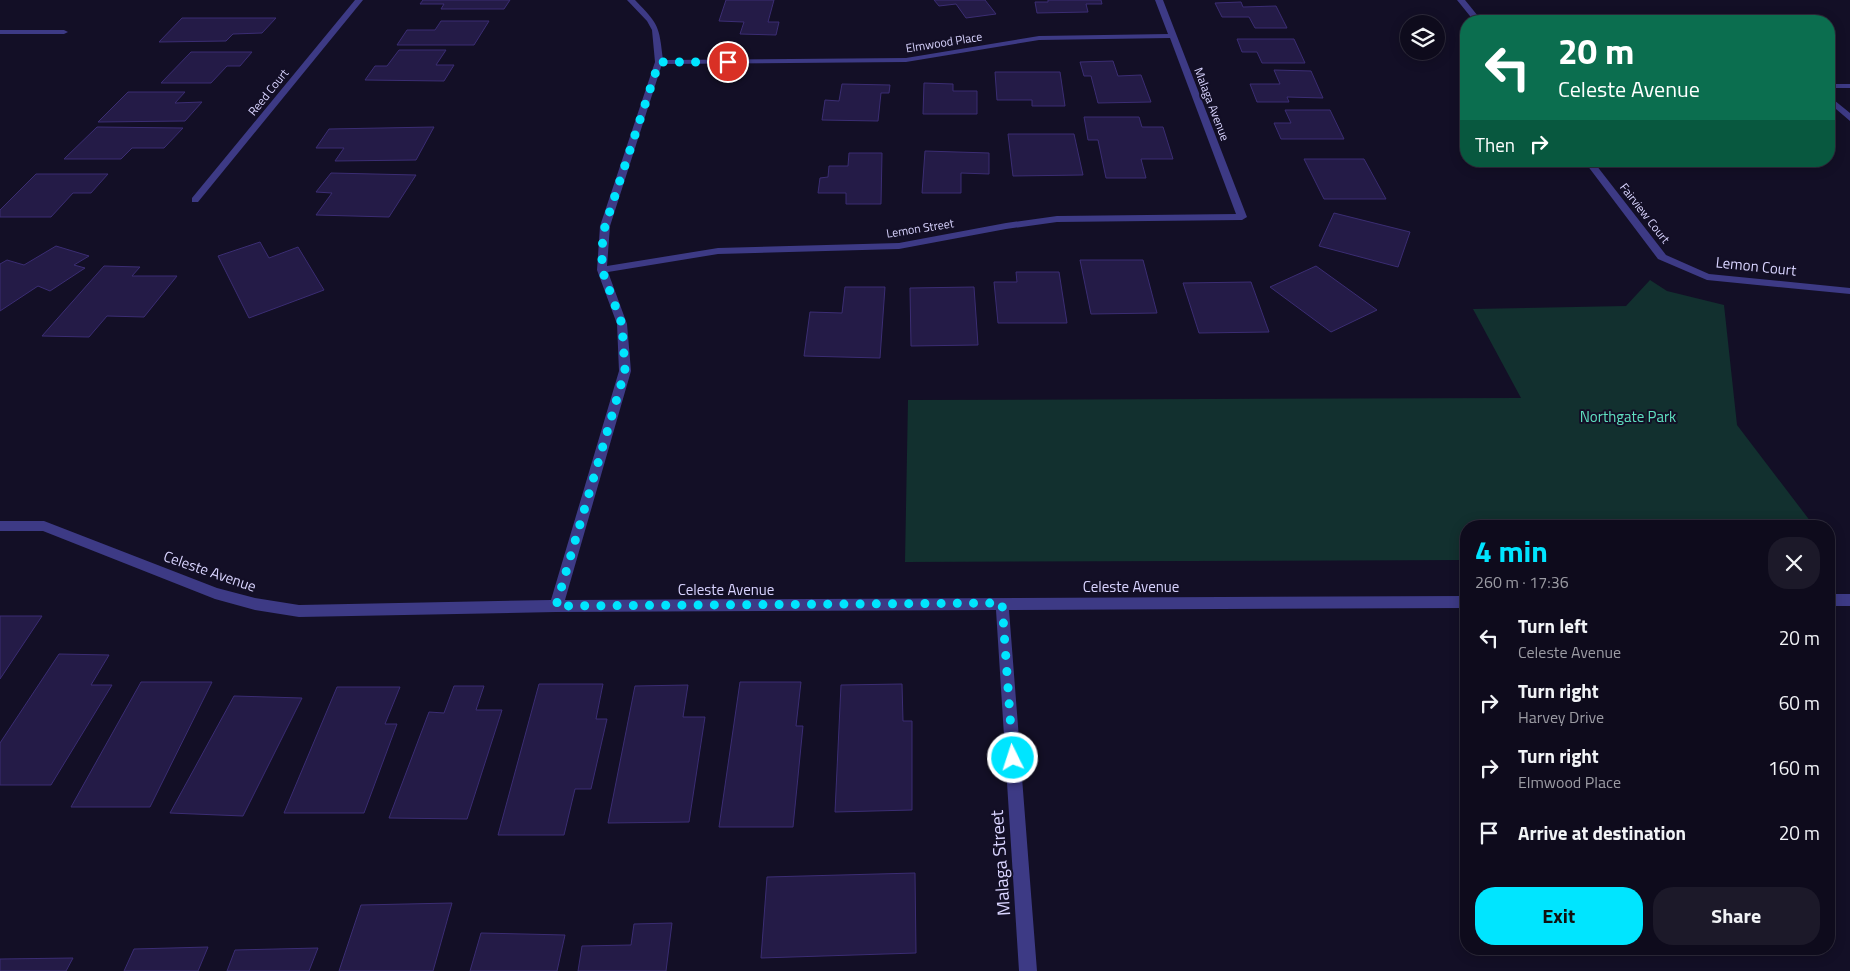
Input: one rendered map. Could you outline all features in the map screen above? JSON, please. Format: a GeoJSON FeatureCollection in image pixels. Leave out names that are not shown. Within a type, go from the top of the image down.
{"type":"FeatureCollection","features":[{"type":"Feature","properties":{"kind":"street","name":"Reed Court"},"geometry":{"type":"LineString","coordinates":[[195,200],[359,0]]}},
{"type":"Feature","properties":{"kind":"street"},"geometry":{"type":"LineString","coordinates":[[556,606],[625,371],[622,324],[602,270],[605,226],[659,62],[656,30],[650,20],[631,0]]}},
{"type":"Feature","properties":{"kind":"street","name":"Malaga Avenue"},"geometry":{"type":"LineString","coordinates":[[1159,0],[1242,217]]}},
{"type":"Feature","properties":{"kind":"street"},"geometry":{"type":"LineString","coordinates":[[1462,0],[1473,15]]}},
{"type":"Feature","properties":{"kind":"street"},"geometry":{"type":"LineString","coordinates":[[0,32],[64,32]]}},
{"type":"Feature","properties":{"kind":"street","name":"Elmwood Place"},"geometry":{"type":"LineString","coordinates":[[659,62],[906,60],[1039,38],[1172,36]]}},
{"type":"Feature","properties":{"kind":"street"},"geometry":{"type":"LineString","coordinates":[[1835,86],[1850,86]]}},
{"type":"Feature","properties":{"kind":"street"},"geometry":{"type":"LineString","coordinates":[[1835,104],[1850,118]]}},
{"type":"Feature","properties":{"kind":"street","name":"Fairview Court"},"geometry":{"type":"LineString","coordinates":[[1593,167],[1662,257]]}},
{"type":"Feature","properties":{"kind":"street","name":"Lemon Street"},"geometry":{"type":"LineString","coordinates":[[602,270],[718,251],[899,246],[1049,220],[1242,217]]}},
{"type":"Feature","properties":{"kind":"street","name":"Lemon Court"},"geometry":{"type":"LineString","coordinates":[[1662,257],[1707,277],[1850,291]]}},
{"type":"Feature","properties":{"kind":"street","name":"Celeste Avenue"},"geometry":{"type":"LineString","coordinates":[[0,526],[44,526],[214,593],[256,604],[299,611],[556,606],[1460,602]]}},
{"type":"Feature","properties":{"kind":"street"},"geometry":{"type":"LineString","coordinates":[[1835,600],[1850,600]]}},
{"type":"Feature","properties":{"kind":"street","name":"Malaga Street"},"geometry":{"type":"LineString","coordinates":[[1002,603],[1028,971]]}},
{"type":"Feature","properties":{"kind":"green space","name":"Northgate Park"},"geometry":{"type":"Polygon","coordinates":[[[1650,280],[1667,291],[1724,305],[1737,425],[1809,520],[1460,520],[1460,560],[905,562],[908,400],[1521,398],[1473,309],[1626,306],[1650,280]]]}},
{"type":"Feature","properties":{"kind":"building"},"geometry":{"type":"Polygon","coordinates":[[[423,0],[510,0],[504,9],[441,9],[444,4],[420,4],[423,0]]]}},
{"type":"Feature","properties":{"kind":"building"},"geometry":{"type":"Polygon","coordinates":[[[726,0],[774,0],[768,22],[779,22],[776,35],[740,34],[744,22],[719,21],[726,0]]]}},
{"type":"Feature","properties":{"kind":"building"},"geometry":{"type":"Polygon","coordinates":[[[934,0],[985,0],[996,14],[966,18],[956,4],[939,6],[934,0]]]}},
{"type":"Feature","properties":{"kind":"building"},"geometry":{"type":"Polygon","coordinates":[[[1048,0],[1101,0],[1102,4],[1086,4],[1088,12],[1037,13],[1035,2],[1048,2],[1048,0]]]}},
{"type":"Feature","properties":{"kind":"building"},"geometry":{"type":"Polygon","coordinates":[[[1241,2],[1243,7],[1276,6],[1287,28],[1255,28],[1249,17],[1222,17],[1215,3],[1241,2]]]}},
{"type":"Feature","properties":{"kind":"building"},"geometry":{"type":"Polygon","coordinates":[[[182,18],[276,18],[262,33],[233,34],[226,41],[159,42],[182,18]]]}},
{"type":"Feature","properties":{"kind":"building"},"geometry":{"type":"Polygon","coordinates":[[[441,21],[489,21],[474,45],[397,45],[407,30],[435,30],[441,21]]]}},
{"type":"Feature","properties":{"kind":"building"},"geometry":{"type":"Polygon","coordinates":[[[1237,39],[1294,39],[1305,63],[1262,63],[1257,52],[1242,52],[1237,39]]]}},
{"type":"Feature","properties":{"kind":"building"},"geometry":{"type":"Polygon","coordinates":[[[399,50],[446,50],[436,65],[454,65],[444,81],[365,80],[375,66],[387,66],[399,50]]]}},
{"type":"Feature","properties":{"kind":"building"},"geometry":{"type":"Polygon","coordinates":[[[191,52],[252,52],[240,66],[227,66],[211,83],[161,83],[191,52]]]}},
{"type":"Feature","properties":{"kind":"building"},"geometry":{"type":"Polygon","coordinates":[[[1113,61],[1118,76],[1141,75],[1151,102],[1098,103],[1091,76],[1084,76],[1080,62],[1113,61]]]}},
{"type":"Feature","properties":{"kind":"building"},"geometry":{"type":"Polygon","coordinates":[[[1274,70],[1311,71],[1323,98],[1287,97],[1289,102],[1257,102],[1250,84],[1280,84],[1274,70]]]}},
{"type":"Feature","properties":{"kind":"building"},"geometry":{"type":"Polygon","coordinates":[[[995,72],[1060,72],[1065,106],[1032,106],[1032,100],[997,100],[995,72]]]}},
{"type":"Feature","properties":{"kind":"building"},"geometry":{"type":"Polygon","coordinates":[[[924,83],[953,84],[953,91],[977,91],[977,114],[923,114],[924,83]]]}},
{"type":"Feature","properties":{"kind":"building"},"geometry":{"type":"Polygon","coordinates":[[[842,84],[890,85],[889,93],[881,93],[878,121],[822,120],[825,100],[839,101],[842,84]]]}},
{"type":"Feature","properties":{"kind":"building"},"geometry":{"type":"Polygon","coordinates":[[[128,92],[185,92],[175,103],[202,102],[185,121],[98,122],[128,92]]]}},
{"type":"Feature","properties":{"kind":"building"},"geometry":{"type":"Polygon","coordinates":[[[1285,110],[1330,110],[1344,139],[1281,139],[1274,123],[1291,123],[1285,110]]]}},
{"type":"Feature","properties":{"kind":"building"},"geometry":{"type":"Polygon","coordinates":[[[1084,117],[1139,117],[1142,127],[1163,127],[1173,159],[1141,159],[1146,178],[1106,178],[1098,140],[1088,140],[1084,117]]]}},
{"type":"Feature","properties":{"kind":"building"},"geometry":{"type":"Polygon","coordinates":[[[97,127],[183,128],[164,148],[132,148],[121,159],[64,159],[97,127]]]}},
{"type":"Feature","properties":{"kind":"building"},"geometry":{"type":"Polygon","coordinates":[[[434,127],[416,160],[335,161],[344,148],[316,148],[329,129],[434,127]]]}},
{"type":"Feature","properties":{"kind":"building"},"geometry":{"type":"Polygon","coordinates":[[[1008,134],[1074,134],[1083,175],[1013,176],[1008,134]]]}},
{"type":"Feature","properties":{"kind":"building"},"geometry":{"type":"Polygon","coordinates":[[[925,151],[989,153],[989,174],[961,173],[961,193],[922,193],[925,151]]]}},
{"type":"Feature","properties":{"kind":"building"},"geometry":{"type":"Polygon","coordinates":[[[849,153],[882,153],[881,204],[846,204],[846,193],[818,193],[820,178],[828,177],[829,166],[848,166],[849,153]]]}},
{"type":"Feature","properties":{"kind":"building"},"geometry":{"type":"Polygon","coordinates":[[[1304,159],[1364,159],[1386,199],[1324,199],[1304,159]]]}},
{"type":"Feature","properties":{"kind":"building"},"geometry":{"type":"Polygon","coordinates":[[[331,173],[416,175],[389,217],[316,215],[332,193],[316,192],[331,173]]]}},
{"type":"Feature","properties":{"kind":"building"},"geometry":{"type":"Polygon","coordinates":[[[36,174],[108,174],[91,193],[73,193],[51,217],[0,217],[0,210],[36,174]]]}},
{"type":"Feature","properties":{"kind":"building"},"geometry":{"type":"Polygon","coordinates":[[[1334,213],[1410,232],[1398,267],[1319,246],[1334,213]]]}},
{"type":"Feature","properties":{"kind":"building"},"geometry":{"type":"Polygon","coordinates":[[[260,242],[269,258],[298,247],[324,290],[249,318],[218,256],[260,242]]]}},
{"type":"Feature","properties":{"kind":"building"},"geometry":{"type":"Polygon","coordinates":[[[56,246],[89,256],[74,265],[85,268],[50,291],[38,286],[0,311],[0,264],[7,260],[24,265],[56,246]]]}},
{"type":"Feature","properties":{"kind":"building"},"geometry":{"type":"Polygon","coordinates":[[[1080,260],[1143,260],[1157,313],[1091,314],[1080,260]]]}},
{"type":"Feature","properties":{"kind":"building"},"geometry":{"type":"Polygon","coordinates":[[[104,266],[140,267],[132,276],[177,276],[144,317],[107,316],[89,337],[42,336],[104,266]]]}},
{"type":"Feature","properties":{"kind":"building"},"geometry":{"type":"Polygon","coordinates":[[[1316,266],[1377,310],[1331,332],[1270,287],[1316,266]]]}},
{"type":"Feature","properties":{"kind":"building"},"geometry":{"type":"Polygon","coordinates":[[[1016,272],[1059,272],[1067,323],[998,323],[994,282],[1017,282],[1016,272]]]}},
{"type":"Feature","properties":{"kind":"building"},"geometry":{"type":"Polygon","coordinates":[[[1251,282],[1269,332],[1199,333],[1183,283],[1251,282]]]}},
{"type":"Feature","properties":{"kind":"building"},"geometry":{"type":"Polygon","coordinates":[[[845,287],[885,287],[880,358],[804,356],[810,312],[842,313],[845,287]]]}},
{"type":"Feature","properties":{"kind":"building"},"geometry":{"type":"Polygon","coordinates":[[[974,287],[978,345],[911,346],[910,288],[974,287]]]}},
{"type":"Feature","properties":{"kind":"building"},"geometry":{"type":"Polygon","coordinates":[[[0,616],[42,616],[0,679],[0,616]]]}},
{"type":"Feature","properties":{"kind":"building"},"geometry":{"type":"Polygon","coordinates":[[[59,654],[109,655],[91,685],[112,685],[51,785],[0,785],[0,743],[59,654]]]}},
{"type":"Feature","properties":{"kind":"building"},"geometry":{"type":"Polygon","coordinates":[[[141,682],[212,682],[150,807],[71,807],[141,682]]]}},
{"type":"Feature","properties":{"kind":"building"},"geometry":{"type":"Polygon","coordinates":[[[740,682],[801,682],[796,726],[803,726],[793,827],[719,827],[740,682]]]}},
{"type":"Feature","properties":{"kind":"building"},"geometry":{"type":"Polygon","coordinates":[[[539,684],[603,684],[596,719],[607,719],[591,789],[575,789],[564,835],[498,835],[539,684]]]}},
{"type":"Feature","properties":{"kind":"building"},"geometry":{"type":"Polygon","coordinates":[[[902,684],[903,721],[912,721],[912,810],[835,812],[841,685],[902,684]]]}},
{"type":"Feature","properties":{"kind":"building"},"geometry":{"type":"Polygon","coordinates":[[[688,685],[683,717],[705,717],[689,822],[608,823],[635,686],[688,685]]]}},
{"type":"Feature","properties":{"kind":"building"},"geometry":{"type":"Polygon","coordinates":[[[454,686],[484,686],[476,710],[502,710],[467,819],[389,818],[429,712],[444,713],[454,686]]]}},
{"type":"Feature","properties":{"kind":"building"},"geometry":{"type":"Polygon","coordinates":[[[337,687],[400,687],[385,724],[397,724],[364,813],[284,813],[337,687]]]}},
{"type":"Feature","properties":{"kind":"building"},"geometry":{"type":"Polygon","coordinates":[[[234,696],[302,698],[243,816],[170,813],[234,696]]]}},
{"type":"Feature","properties":{"kind":"building"},"geometry":{"type":"Polygon","coordinates":[[[915,873],[916,953],[761,958],[767,877],[915,873]]]}},
{"type":"Feature","properties":{"kind":"building"},"geometry":{"type":"Polygon","coordinates":[[[452,903],[433,971],[339,971],[361,905],[452,903]]]}},
{"type":"Feature","properties":{"kind":"building"},"geometry":{"type":"Polygon","coordinates":[[[672,923],[666,971],[578,971],[582,946],[631,945],[634,924],[672,923]]]}},
{"type":"Feature","properties":{"kind":"building"},"geometry":{"type":"Polygon","coordinates":[[[481,933],[565,935],[557,971],[470,971],[481,933]]]}},
{"type":"Feature","properties":{"kind":"building"},"geometry":{"type":"Polygon","coordinates":[[[208,947],[198,971],[124,971],[134,949],[208,947]]]}},
{"type":"Feature","properties":{"kind":"building"},"geometry":{"type":"Polygon","coordinates":[[[318,948],[309,971],[227,971],[235,950],[318,948]]]}},
{"type":"Feature","properties":{"kind":"building"},"geometry":{"type":"Polygon","coordinates":[[[73,958],[66,971],[0,971],[0,959],[73,958]]]}},
{"type":"Feature","properties":{"kind":"route"},"geometry":{"type":"LineString","coordinates":[[728,62],[659,62],[605,226],[602,247],[602,270],[622,324],[625,371],[556,606],[1002,603],[1013,758]]}}]}
